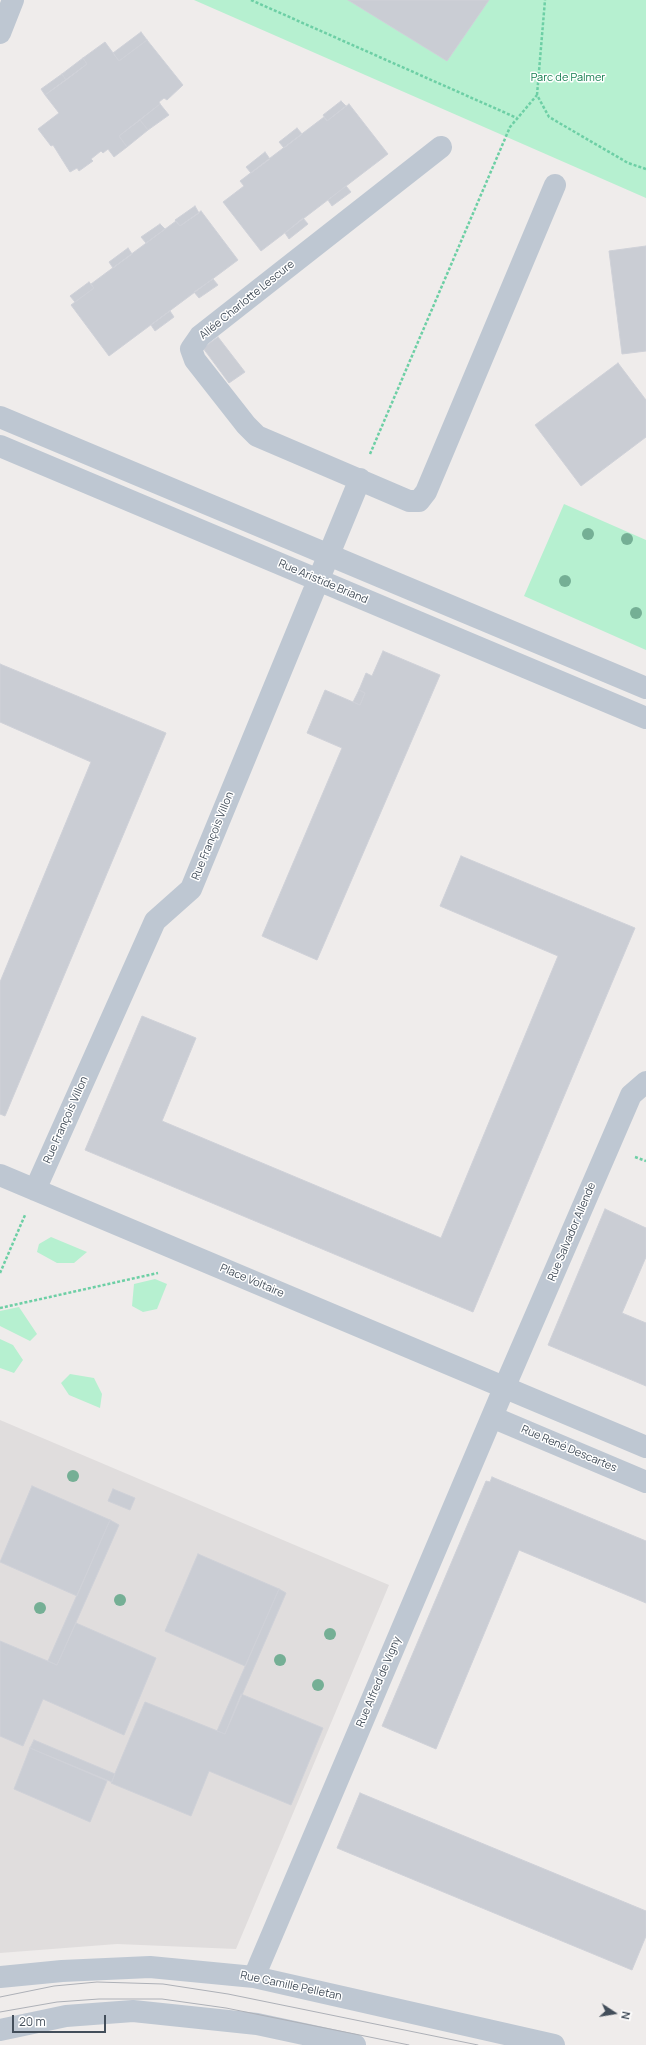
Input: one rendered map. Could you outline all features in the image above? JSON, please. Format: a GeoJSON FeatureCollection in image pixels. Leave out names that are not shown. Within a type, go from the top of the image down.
{"type":"FeatureCollection","features":[{"type":"Feature","properties":{"kind":"street"},"geometry":{"type":"LineString","coordinates":[[0,33],[13,0]]}},
{"type":"Feature","properties":{"kind":"street","name":"Allée Charlotte Lescure"},"geometry":{"type":"LineString","coordinates":[[441,147],[200,336],[191,349],[195,360],[246,425],[257,436],[409,501],[419,501],[426,492],[555,184]]}},
{"type":"Feature","properties":{"kind":"street"},"geometry":{"type":"LineString","coordinates":[[0,417],[646,688]]}},
{"type":"Feature","properties":{"kind":"street","name":"Rue Aristide Briand"},"geometry":{"type":"LineString","coordinates":[[0,446],[646,718]]}},
{"type":"Feature","properties":{"kind":"street"},"geometry":{"type":"LineString","coordinates":[[328,554],[360,479]]}},
{"type":"Feature","properties":{"kind":"street","name":"Rue François Villon"},"geometry":{"type":"LineString","coordinates":[[35,1190],[155,921],[191,889],[328,554]]}},
{"type":"Feature","properties":{"kind":"street","name":"Rue Salvador Allende"},"geometry":{"type":"LineString","coordinates":[[505,1386],[631,1095],[646,1082]]}},
{"type":"Feature","properties":{"kind":"street","name":"Place Voltaire"},"geometry":{"type":"LineString","coordinates":[[0,1175],[505,1386]]}},
{"type":"Feature","properties":{"kind":"street"},"geometry":{"type":"LineString","coordinates":[[505,1386],[646,1447]]}},
{"type":"Feature","properties":{"kind":"street","name":"Rue Alfred de Vigny"},"geometry":{"type":"LineString","coordinates":[[254,1977],[505,1386]]}},
{"type":"Feature","properties":{"kind":"street","name":"Rue René Descartes"},"geometry":{"type":"LineString","coordinates":[[492,1417],[646,1482]]}},
{"type":"Feature","properties":{"kind":"street","name":"Rue Camille Pelletan"},"geometry":{"type":"LineString","coordinates":[[0,1978],[62,1971],[150,1967],[254,1977],[554,2045]]}},
{"type":"Feature","properties":{"kind":"street"},"geometry":{"type":"LineString","coordinates":[[0,2030],[66,2016],[133,2011],[258,2024],[350,2045]]}},
{"type":"Feature","properties":{"kind":"path"},"geometry":{"type":"LineString","coordinates":[[251,0],[517,118]]}},
{"type":"Feature","properties":{"kind":"path"},"geometry":{"type":"LineString","coordinates":[[545,0],[537,95],[549,117],[628,163],[646,169]]}},
{"type":"Feature","properties":{"kind":"path"},"geometry":{"type":"LineString","coordinates":[[360,479],[507,134],[517,118],[537,95]]}},
{"type":"Feature","properties":{"kind":"path"},"geometry":{"type":"LineString","coordinates":[[0,1273],[35,1190]]}},
{"type":"Feature","properties":{"kind":"path"},"geometry":{"type":"LineString","coordinates":[[0,1308],[161,1272]]}},
{"type":"Feature","properties":{"kind":"shaded area"},"geometry":{"type":"Polygon","coordinates":[[[0,1420],[389,1585],[236,1949],[117,1944],[0,1953],[0,1420]]]}},
{"type":"Feature","properties":{"kind":"green space","name":"Parc de Palmer"},"geometry":{"type":"Polygon","coordinates":[[[194,0],[646,0],[646,198],[194,0]]]}},
{"type":"Feature","properties":{"kind":"green space"},"geometry":{"type":"Polygon","coordinates":[[[564,504],[646,540],[646,650],[524,596],[564,504]]]}},
{"type":"Feature","properties":{"kind":"green space"},"geometry":{"type":"Polygon","coordinates":[[[51,1237],[87,1252],[74,1263],[57,1263],[37,1252],[39,1244],[51,1237]]]}},
{"type":"Feature","properties":{"kind":"green space"},"geometry":{"type":"Polygon","coordinates":[[[155,1279],[167,1284],[157,1309],[143,1312],[132,1306],[134,1284],[155,1279]]]}},
{"type":"Feature","properties":{"kind":"green space"},"geometry":{"type":"Polygon","coordinates":[[[19,1307],[37,1334],[30,1341],[0,1326],[0,1311],[19,1307]]]}},
{"type":"Feature","properties":{"kind":"green space"},"geometry":{"type":"Polygon","coordinates":[[[0,1339],[13,1345],[23,1360],[14,1373],[0,1368],[0,1339]]]}},
{"type":"Feature","properties":{"kind":"green space"},"geometry":{"type":"Polygon","coordinates":[[[70,1374],[94,1378],[102,1394],[100,1408],[69,1395],[61,1383],[70,1374]]]}},
{"type":"Feature","properties":{"kind":"building"},"geometry":{"type":"Polygon","coordinates":[[[348,0],[489,0],[447,61],[348,0]]]}},
{"type":"Feature","properties":{"kind":"building"},"geometry":{"type":"Polygon","coordinates":[[[141,32],[147,40],[119,61],[113,53],[141,32]]]}},
{"type":"Feature","properties":{"kind":"building"},"geometry":{"type":"Polygon","coordinates":[[[147,40],[183,85],[167,100],[164,98],[159,102],[160,104],[119,136],[127,147],[114,157],[108,149],[103,153],[101,151],[91,159],[93,161],[79,171],[77,168],[70,172],[53,145],[51,146],[38,129],[59,113],[45,95],[87,64],[83,58],[105,42],[119,61],[147,40]]]}},
{"type":"Feature","properties":{"kind":"building"},"geometry":{"type":"Polygon","coordinates":[[[83,58],[87,64],[66,80],[62,74],[83,58]]]}},
{"type":"Feature","properties":{"kind":"building"},"geometry":{"type":"Polygon","coordinates":[[[62,74],[66,80],[45,95],[41,89],[62,74]]]}},
{"type":"Feature","properties":{"kind":"building"},"geometry":{"type":"Polygon","coordinates":[[[341,101],[346,106],[327,121],[323,115],[341,101]]]}},
{"type":"Feature","properties":{"kind":"building"},"geometry":{"type":"Polygon","coordinates":[[[160,104],[169,115],[148,130],[140,120],[160,104]]]}},
{"type":"Feature","properties":{"kind":"building"},"geometry":{"type":"Polygon","coordinates":[[[349,104],[388,154],[261,251],[223,202],[244,186],[240,181],[324,117],[327,121],[349,104]]]}},
{"type":"Feature","properties":{"kind":"building"},"geometry":{"type":"Polygon","coordinates":[[[140,120],[148,130],[127,147],[119,136],[140,120]]]}},
{"type":"Feature","properties":{"kind":"building"},"geometry":{"type":"Polygon","coordinates":[[[297,128],[302,134],[284,148],[279,142],[297,128]]]}},
{"type":"Feature","properties":{"kind":"building"},"geometry":{"type":"Polygon","coordinates":[[[265,152],[270,159],[251,173],[246,167],[265,152]]]}},
{"type":"Feature","properties":{"kind":"building"},"geometry":{"type":"Polygon","coordinates":[[[346,186],[351,192],[332,206],[328,200],[346,186]]]}},
{"type":"Feature","properties":{"kind":"building"},"geometry":{"type":"Polygon","coordinates":[[[195,206],[199,213],[180,226],[175,220],[195,206]]]}},
{"type":"Feature","properties":{"kind":"building"},"geometry":{"type":"Polygon","coordinates":[[[201,211],[238,260],[109,356],[71,305],[94,288],[91,284],[176,221],[180,226],[201,211]]]}},
{"type":"Feature","properties":{"kind":"building"},"geometry":{"type":"Polygon","coordinates":[[[303,218],[308,224],[289,239],[285,233],[303,218]]]}},
{"type":"Feature","properties":{"kind":"building"},"geometry":{"type":"Polygon","coordinates":[[[160,224],[165,229],[146,243],[141,237],[160,224]]]}},
{"type":"Feature","properties":{"kind":"building"},"geometry":{"type":"Polygon","coordinates":[[[646,246],[646,351],[622,354],[609,251],[646,246]]]}},
{"type":"Feature","properties":{"kind":"building"},"geometry":{"type":"Polygon","coordinates":[[[128,248],[132,254],[113,268],[109,262],[128,248]]]}},
{"type":"Feature","properties":{"kind":"building"},"geometry":{"type":"Polygon","coordinates":[[[213,279],[218,285],[199,298],[194,292],[213,279]]]}},
{"type":"Feature","properties":{"kind":"building"},"geometry":{"type":"Polygon","coordinates":[[[89,282],[94,288],[75,302],[70,296],[89,282]]]}},
{"type":"Feature","properties":{"kind":"building"},"geometry":{"type":"Polygon","coordinates":[[[170,311],[174,317],[155,331],[151,325],[170,311]]]}},
{"type":"Feature","properties":{"kind":"building"},"geometry":{"type":"Polygon","coordinates":[[[218,337],[245,372],[229,383],[203,348],[218,337]]]}},
{"type":"Feature","properties":{"kind":"building"},"geometry":{"type":"Polygon","coordinates":[[[618,363],[646,400],[646,437],[581,486],[535,425],[618,363]]]}},
{"type":"Feature","properties":{"kind":"building"},"geometry":{"type":"Polygon","coordinates":[[[383,651],[440,675],[317,960],[262,936],[342,748],[307,733],[325,690],[360,705],[365,693],[359,690],[366,673],[372,676],[383,651]]]}},
{"type":"Feature","properties":{"kind":"building"},"geometry":{"type":"Polygon","coordinates":[[[0,664],[166,733],[5,1116],[0,1114],[0,982],[91,762],[0,722],[0,664]]]}},
{"type":"Feature","properties":{"kind":"building"},"geometry":{"type":"Polygon","coordinates":[[[359,690],[365,693],[360,705],[353,702],[359,690]]]}},
{"type":"Feature","properties":{"kind":"building"},"geometry":{"type":"Polygon","coordinates":[[[461,856],[635,928],[473,1312],[85,1150],[142,1016],[196,1038],[162,1121],[441,1238],[558,956],[440,906],[461,856]]]}},
{"type":"Feature","properties":{"kind":"building"},"geometry":{"type":"Polygon","coordinates":[[[605,1209],[646,1228],[646,1257],[622,1313],[646,1323],[646,1386],[548,1345],[605,1209]]]}},
{"type":"Feature","properties":{"kind":"building"},"geometry":{"type":"Polygon","coordinates":[[[492,1477],[646,1541],[646,1603],[519,1550],[436,1749],[382,1726],[486,1481],[490,1482],[492,1477]]]}},
{"type":"Feature","properties":{"kind":"building"},"geometry":{"type":"Polygon","coordinates":[[[32,1486],[110,1520],[77,1596],[0,1562],[32,1486]]]}},
{"type":"Feature","properties":{"kind":"building"},"geometry":{"type":"Polygon","coordinates":[[[113,1489],[135,1498],[130,1510],[108,1501],[113,1489]]]}},
{"type":"Feature","properties":{"kind":"building"},"geometry":{"type":"Polygon","coordinates":[[[110,1520],[119,1525],[57,1665],[48,1661],[110,1520]]]}},
{"type":"Feature","properties":{"kind":"building"},"geometry":{"type":"Polygon","coordinates":[[[198,1554],[279,1589],[245,1666],[165,1631],[198,1554]]]}},
{"type":"Feature","properties":{"kind":"building"},"geometry":{"type":"Polygon","coordinates":[[[279,1589],[286,1593],[225,1734],[217,1731],[279,1589]]]}},
{"type":"Feature","properties":{"kind":"building"},"geometry":{"type":"Polygon","coordinates":[[[76,1623],[156,1658],[124,1735],[43,1699],[23,1746],[0,1736],[0,1641],[57,1665],[76,1623]]]}},
{"type":"Feature","properties":{"kind":"building"},"geometry":{"type":"Polygon","coordinates":[[[241,1694],[323,1728],[291,1805],[209,1771],[191,1816],[111,1783],[145,1702],[225,1734],[241,1694]]]}},
{"type":"Feature","properties":{"kind":"building"},"geometry":{"type":"Polygon","coordinates":[[[34,1740],[115,1774],[112,1782],[30,1748],[34,1740]]]}},
{"type":"Feature","properties":{"kind":"building"},"geometry":{"type":"Polygon","coordinates":[[[30,1748],[107,1781],[90,1822],[14,1789],[30,1748]]]}},
{"type":"Feature","properties":{"kind":"building"},"geometry":{"type":"Polygon","coordinates":[[[360,1793],[646,1911],[646,1936],[632,1970],[337,1848],[360,1793]]]}},
{"type":"Feature","properties":{"kind":"tram line"},"geometry":{"type":"LineString","coordinates":[[0,1997],[54,1986],[97,1982],[163,1984],[228,1994],[478,2045]]}},
{"type":"Feature","properties":{"kind":"tram line"},"geometry":{"type":"LineString","coordinates":[[0,2012],[57,2002],[99,1999],[162,1999],[226,2008],[409,2045]]}}]}
